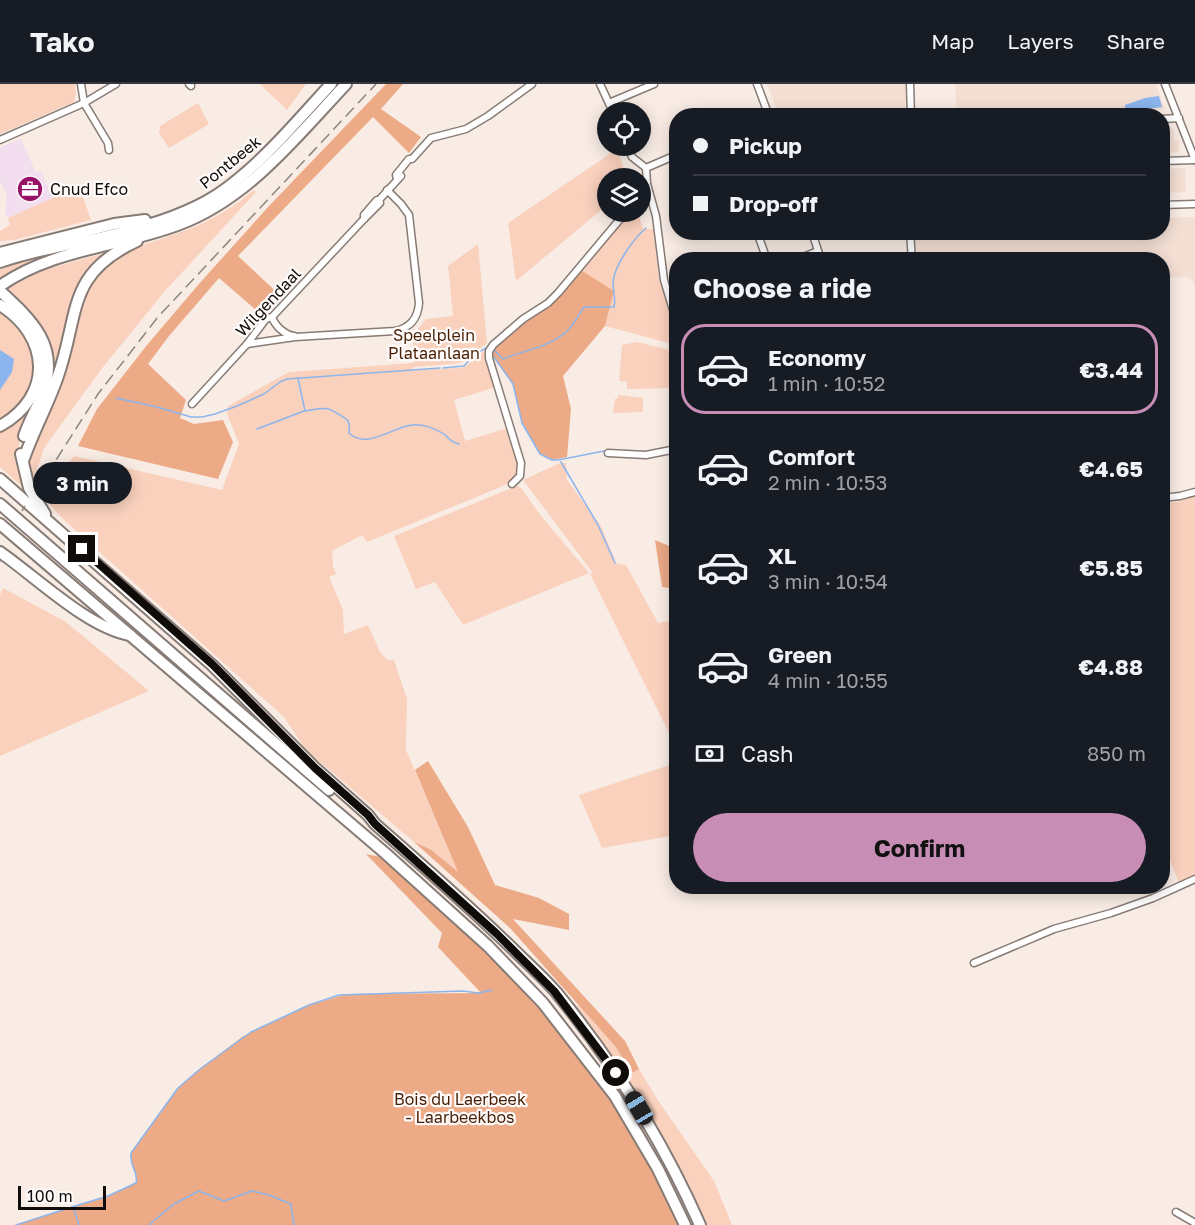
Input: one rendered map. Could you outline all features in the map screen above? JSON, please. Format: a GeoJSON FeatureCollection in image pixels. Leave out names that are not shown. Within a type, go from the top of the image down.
{"type":"FeatureCollection","features":[{"type":"Feature","properties":{"kind":"highway","name":"Pontbeek"},"geometry":{"type":"LineString","coordinates":[[0,262],[161,226],[216,195],[243,175],[283,137],[331,84]]}},
{"type":"Feature","properties":{"kind":"highway"},"geometry":{"type":"LineString","coordinates":[[0,286],[22,272],[53,259],[197,217],[239,191],[282,152],[346,84]]}},
{"type":"Feature","properties":{"kind":"highway"},"geometry":{"type":"LineString","coordinates":[[0,253],[114,224],[151,219],[161,226]]}},
{"type":"Feature","properties":{"kind":"highway"},"geometry":{"type":"LineString","coordinates":[[23,461],[57,379],[78,297],[86,280],[112,253],[161,226]]}},
{"type":"Feature","properties":{"kind":"highway"},"geometry":{"type":"LineString","coordinates":[[0,291],[36,326],[46,352],[47,379],[25,434],[21,453],[29,488],[43,508],[47,519]]}},
{"type":"Feature","properties":{"kind":"highway"},"geometry":{"type":"LineString","coordinates":[[0,305],[24,324],[33,337],[40,369],[28,402],[17,416],[0,426]]}},
{"type":"Feature","properties":{"kind":"highway"},"geometry":{"type":"LineString","coordinates":[[0,479],[230,682],[315,768],[497,934],[554,991],[628,1090],[670,1162],[700,1225]]}},
{"type":"Feature","properties":{"kind":"highway"},"geometry":{"type":"LineString","coordinates":[[0,504],[324,786],[364,820],[375,824]]}},
{"type":"Feature","properties":{"kind":"highway"},"geometry":{"type":"LineString","coordinates":[[0,524],[393,861],[488,946],[543,1003],[588,1058],[615,1096],[658,1169],[685,1225]]}},
{"type":"Feature","properties":{"kind":"highway"},"geometry":{"type":"LineString","coordinates":[[0,546],[15,562]]}},
{"type":"Feature","properties":{"kind":"highway"},"geometry":{"type":"LineString","coordinates":[[0,552],[114,633],[131,636]]}},
{"type":"Feature","properties":{"kind":"street"},"geometry":{"type":"LineString","coordinates":[[81,84],[84,103],[108,143],[109,150]]}},
{"type":"Feature","properties":{"kind":"street"},"geometry":{"type":"LineString","coordinates":[[0,140],[84,103],[116,84]]}},
{"type":"Feature","properties":{"kind":"street","name":"Wilgendaal"},"geometry":{"type":"LineString","coordinates":[[192,404],[247,344],[266,319],[272,317],[364,219],[364,215],[431,138],[466,129],[532,84]]}},
{"type":"Feature","properties":{"kind":"street"},"geometry":{"type":"LineString","coordinates":[[600,84],[609,102]]}},
{"type":"Feature","properties":{"kind":"street"},"geometry":{"type":"LineString","coordinates":[[611,102],[654,84]]}},
{"type":"Feature","properties":{"kind":"street"},"geometry":{"type":"LineString","coordinates":[[758,84],[766,108]]}},
{"type":"Feature","properties":{"kind":"street"},"geometry":{"type":"LineString","coordinates":[[910,84],[911,108]]}},
{"type":"Feature","properties":{"kind":"street"},"geometry":{"type":"LineString","coordinates":[[1165,84],[1195,160],[1170,160]]}},
{"type":"Feature","properties":{"kind":"street"},"geometry":{"type":"LineString","coordinates":[[1170,119],[1179,118]]}},
{"type":"Feature","properties":{"kind":"street"},"geometry":{"type":"LineString","coordinates":[[632,156],[646,168],[669,158]]}},
{"type":"Feature","properties":{"kind":"street"},"geometry":{"type":"LineString","coordinates":[[247,344],[295,337],[395,331],[406,327],[415,318],[419,303],[409,214],[387,190]]}},
{"type":"Feature","properties":{"kind":"street"},"geometry":{"type":"LineString","coordinates":[[651,198],[656,216],[663,280],[669,298]]}},
{"type":"Feature","properties":{"kind":"street"},"geometry":{"type":"LineString","coordinates":[[1170,205],[1195,204]]}},
{"type":"Feature","properties":{"kind":"street"},"geometry":{"type":"LineString","coordinates":[[512,484],[520,476],[521,463],[489,358],[489,351],[493,345],[558,293],[618,222]]}},
{"type":"Feature","properties":{"kind":"street"},"geometry":{"type":"LineString","coordinates":[[815,240],[818,251]]}},
{"type":"Feature","properties":{"kind":"street"},"geometry":{"type":"LineString","coordinates":[[272,317],[283,332],[295,337]]}},
{"type":"Feature","properties":{"kind":"street"},"geometry":{"type":"LineString","coordinates":[[608,453],[646,455],[669,450]]}},
{"type":"Feature","properties":{"kind":"street"},"geometry":{"type":"LineString","coordinates":[[1170,497],[1195,492]]}},
{"type":"Feature","properties":{"kind":"street"},"geometry":{"type":"LineString","coordinates":[[1170,890],[1195,879]]}},
{"type":"Feature","properties":{"kind":"street"},"geometry":{"type":"LineString","coordinates":[[974,963],[1054,929],[1112,913],[1162,894]]}},
{"type":"Feature","properties":{"kind":"street"},"geometry":{"type":"LineString","coordinates":[[1176,1212],[1195,1223]]}},
{"type":"Feature","properties":{"kind":"shaded area"},"geometry":{"type":"Polygon","coordinates":[[[767,84],[906,84],[905,108],[776,108],[767,84]]]}},
{"type":"Feature","properties":{"kind":"shaded area"},"geometry":{"type":"Polygon","coordinates":[[[955,84],[1156,84],[1165,108],[957,108],[955,84]]]}},
{"type":"Feature","properties":{"kind":"shaded area"},"geometry":{"type":"Polygon","coordinates":[[[1170,128],[1174,128],[1174,140],[1179,140],[1179,152],[1170,153],[1170,128]]]}},
{"type":"Feature","properties":{"kind":"shaded area"},"geometry":{"type":"Polygon","coordinates":[[[21,139],[36,173],[41,171],[53,198],[8,218],[5,213],[7,196],[0,182],[0,147],[21,139]]]}},
{"type":"Feature","properties":{"kind":"shaded area"},"geometry":{"type":"Polygon","coordinates":[[[1185,168],[1186,192],[1170,193],[1170,169],[1185,168]]]}},
{"type":"Feature","properties":{"kind":"shaded area"},"geometry":{"type":"Polygon","coordinates":[[[1195,217],[1195,285],[1187,277],[1170,278],[1170,252],[917,252],[916,240],[1170,240],[1170,218],[1195,217]]]}},
{"type":"Feature","properties":{"kind":"green space"},"geometry":{"type":"Polygon","coordinates":[[[0,84],[75,84],[76,93],[74,102],[0,134],[0,84]]]}},
{"type":"Feature","properties":{"kind":"green space"},"geometry":{"type":"Polygon","coordinates":[[[260,84],[306,84],[287,110],[260,84]]]}},
{"type":"Feature","properties":{"kind":"green space"},"geometry":{"type":"Polygon","coordinates":[[[386,84],[403,84],[381,109],[421,137],[409,153],[373,117],[238,256],[282,297],[264,317],[219,278],[148,364],[186,400],[180,418],[194,424],[223,420],[233,442],[218,479],[78,446],[97,409],[198,285],[269,206],[386,84]]]}},
{"type":"Feature","properties":{"kind":"green space"},"geometry":{"type":"Polygon","coordinates":[[[198,103],[209,124],[169,148],[159,133],[160,126],[198,103]]]}},
{"type":"Feature","properties":{"kind":"green space"},"geometry":{"type":"Polygon","coordinates":[[[607,156],[619,156],[624,168],[597,168],[597,213],[516,281],[508,223],[607,156]]]}},
{"type":"Feature","properties":{"kind":"green space"},"geometry":{"type":"Polygon","coordinates":[[[79,186],[91,220],[14,240],[0,241],[0,231],[10,225],[8,218],[79,186]]]}},
{"type":"Feature","properties":{"kind":"green space"},"geometry":{"type":"Polygon","coordinates":[[[254,190],[256,192],[165,291],[103,367],[44,448],[32,478],[27,465],[31,447],[63,380],[80,308],[93,281],[102,269],[113,260],[138,247],[208,221],[232,207],[254,190]]]}},
{"type":"Feature","properties":{"kind":"green space"},"geometry":{"type":"Polygon","coordinates":[[[623,222],[641,222],[643,229],[653,229],[659,279],[669,311],[669,343],[605,326],[614,291],[581,270],[623,222]]]}},
{"type":"Feature","properties":{"kind":"green space"},"geometry":{"type":"Polygon","coordinates":[[[98,242],[0,282],[0,268],[98,242]]]}},
{"type":"Feature","properties":{"kind":"green space","name":"Speelplein Plataanlaan"},"geometry":{"type":"Polygon","coordinates":[[[478,244],[487,343],[460,363],[414,367],[412,370],[461,368],[485,350],[496,387],[454,400],[465,441],[508,428],[519,461],[517,475],[503,486],[367,542],[362,535],[332,551],[336,574],[329,577],[343,610],[344,634],[368,625],[380,652],[388,660],[394,660],[407,699],[406,750],[459,874],[430,849],[414,842],[305,749],[284,717],[65,521],[49,504],[57,477],[74,456],[222,490],[239,444],[227,414],[228,406],[289,372],[414,363],[413,335],[426,319],[453,316],[448,266],[478,244]]]}},
{"type":"Feature","properties":{"kind":"green space"},"geometry":{"type":"Polygon","coordinates":[[[112,251],[84,277],[78,287],[63,348],[48,390],[43,331],[28,311],[4,291],[40,271],[112,251]]]}},
{"type":"Feature","properties":{"kind":"green space"},"geometry":{"type":"Polygon","coordinates":[[[581,270],[614,291],[605,326],[563,376],[571,409],[567,457],[552,460],[540,454],[522,423],[513,384],[490,353],[491,349],[581,270]]]}},
{"type":"Feature","properties":{"kind":"green space"},"geometry":{"type":"Polygon","coordinates":[[[0,295],[17,310],[45,374],[20,442],[18,466],[25,489],[0,467],[0,427],[17,417],[42,368],[19,316],[0,299],[0,295]]]}},
{"type":"Feature","properties":{"kind":"green space"},"geometry":{"type":"Polygon","coordinates":[[[0,309],[21,326],[36,360],[34,383],[22,404],[0,420],[0,309]]]}},
{"type":"Feature","properties":{"kind":"green space"},"geometry":{"type":"Polygon","coordinates":[[[637,342],[669,350],[669,388],[627,389],[627,382],[619,381],[622,345],[637,342]]]}},
{"type":"Feature","properties":{"kind":"green space"},"geometry":{"type":"Polygon","coordinates":[[[618,395],[643,398],[643,412],[613,413],[615,399],[618,395]]]}},
{"type":"Feature","properties":{"kind":"green space"},"geometry":{"type":"Polygon","coordinates":[[[560,463],[566,463],[567,480],[601,526],[616,563],[626,565],[658,623],[669,621],[669,733],[590,574],[593,573],[523,480],[560,463]]]}},
{"type":"Feature","properties":{"kind":"green space"},"geometry":{"type":"Polygon","coordinates":[[[517,486],[521,488],[541,516],[589,573],[463,625],[435,582],[416,589],[394,536],[517,486]]]}},
{"type":"Feature","properties":{"kind":"green space"},"geometry":{"type":"Polygon","coordinates":[[[1195,495],[1195,875],[1179,883],[1170,860],[1170,503],[1195,495]]]}},
{"type":"Feature","properties":{"kind":"green space"},"geometry":{"type":"Polygon","coordinates":[[[655,540],[669,546],[669,588],[662,587],[655,540]]]}},
{"type":"Feature","properties":{"kind":"green space"},"geometry":{"type":"Polygon","coordinates":[[[3,588],[66,622],[149,691],[0,756],[0,595],[3,588]]]}},
{"type":"Feature","properties":{"kind":"green space"},"geometry":{"type":"Polygon","coordinates":[[[428,761],[468,827],[495,885],[539,898],[569,914],[569,930],[513,919],[625,1041],[639,1069],[632,1073],[615,1046],[510,928],[414,842],[430,849],[458,872],[415,770],[428,761]]]}},
{"type":"Feature","properties":{"kind":"green space"},"geometry":{"type":"Polygon","coordinates":[[[669,765],[669,836],[602,848],[579,795],[669,765]]]}},
{"type":"Feature","properties":{"kind":"green space","name":"Bois du Laerbeek - Laarbeekbos"},"geometry":{"type":"Polygon","coordinates":[[[366,854],[381,857],[483,948],[540,1007],[561,1032],[617,1111],[650,1167],[679,1225],[16,1225],[108,1196],[136,1183],[131,1153],[178,1088],[242,1037],[309,1005],[347,994],[481,993],[438,947],[442,933],[366,854]]]}},
{"type":"Feature","properties":{"kind":"green space"},"geometry":{"type":"Polygon","coordinates":[[[578,1005],[615,1046],[632,1073],[639,1069],[714,1181],[732,1225],[706,1225],[679,1168],[648,1112],[614,1058],[577,1007],[578,1005]]]}},
{"type":"Feature","properties":{"kind":"water"},"geometry":{"type":"Polygon","coordinates":[[[1159,96],[1162,107],[1125,108],[1125,105],[1159,96]]]}},
{"type":"Feature","properties":{"kind":"water"},"geometry":{"type":"Polygon","coordinates":[[[0,350],[14,359],[12,372],[0,390],[0,350]]]}},
{"type":"Feature","properties":{"kind":"waterway"},"geometry":{"type":"LineString","coordinates":[[494,350],[503,359],[537,348],[562,336],[584,307],[614,307],[613,283],[620,261],[646,228]]}},
{"type":"Feature","properties":{"kind":"waterway"},"geometry":{"type":"LineString","coordinates":[[443,368],[464,366],[474,355],[488,347]]}},
{"type":"Feature","properties":{"kind":"waterway"},"geometry":{"type":"LineString","coordinates":[[494,357],[513,384],[522,423],[540,454],[552,460],[558,460],[604,451]]}},
{"type":"Feature","properties":{"kind":"waterway"},"geometry":{"type":"LineString","coordinates":[[116,398],[191,417],[202,417],[237,406],[264,394],[287,379],[440,368]]}},
{"type":"Feature","properties":{"kind":"waterway"},"geometry":{"type":"LineString","coordinates":[[298,378],[305,411],[322,408],[334,411],[348,421],[349,433],[356,438],[372,438],[416,425],[437,430],[459,444]]}},
{"type":"Feature","properties":{"kind":"waterway"},"geometry":{"type":"LineString","coordinates":[[257,429],[304,411]]}},
{"type":"Feature","properties":{"kind":"waterway"},"geometry":{"type":"LineString","coordinates":[[561,462],[598,525],[615,563]]}},
{"type":"Feature","properties":{"kind":"waterway"},"geometry":{"type":"LineString","coordinates":[[72,1207],[108,1196],[136,1183],[131,1153],[178,1088],[251,1032],[309,1005],[339,995],[463,991],[478,993],[492,990]]}},
{"type":"Feature","properties":{"kind":"waterway"},"geometry":{"type":"LineString","coordinates":[[149,1225],[174,1204],[199,1191],[224,1201],[252,1191],[269,1195],[291,1204],[294,1225]]}},
{"type":"Feature","properties":{"kind":"waterway"},"geometry":{"type":"LineString","coordinates":[[16,1225],[72,1207],[79,1225]]}},
{"type":"Feature","properties":{"kind":"railway"},"geometry":{"type":"LineString","coordinates":[[37,490],[98,394],[158,317],[376,84]]}},
{"type":"Feature","properties":{"kind":"railway"},"geometry":{"type":"LineString","coordinates":[[22,511],[25,506]]}},
{"type":"Feature","properties":{"kind":"place","name":"Cnud Efco"},"geometry":{"type":"Point","coordinates":[30,189]}},
{"type":"Feature","properties":{"kind":"route"},"geometry":{"type":"LineString","coordinates":[[82,549],[212,664],[315,768],[497,934],[554,991],[616,1073]]}}]}
